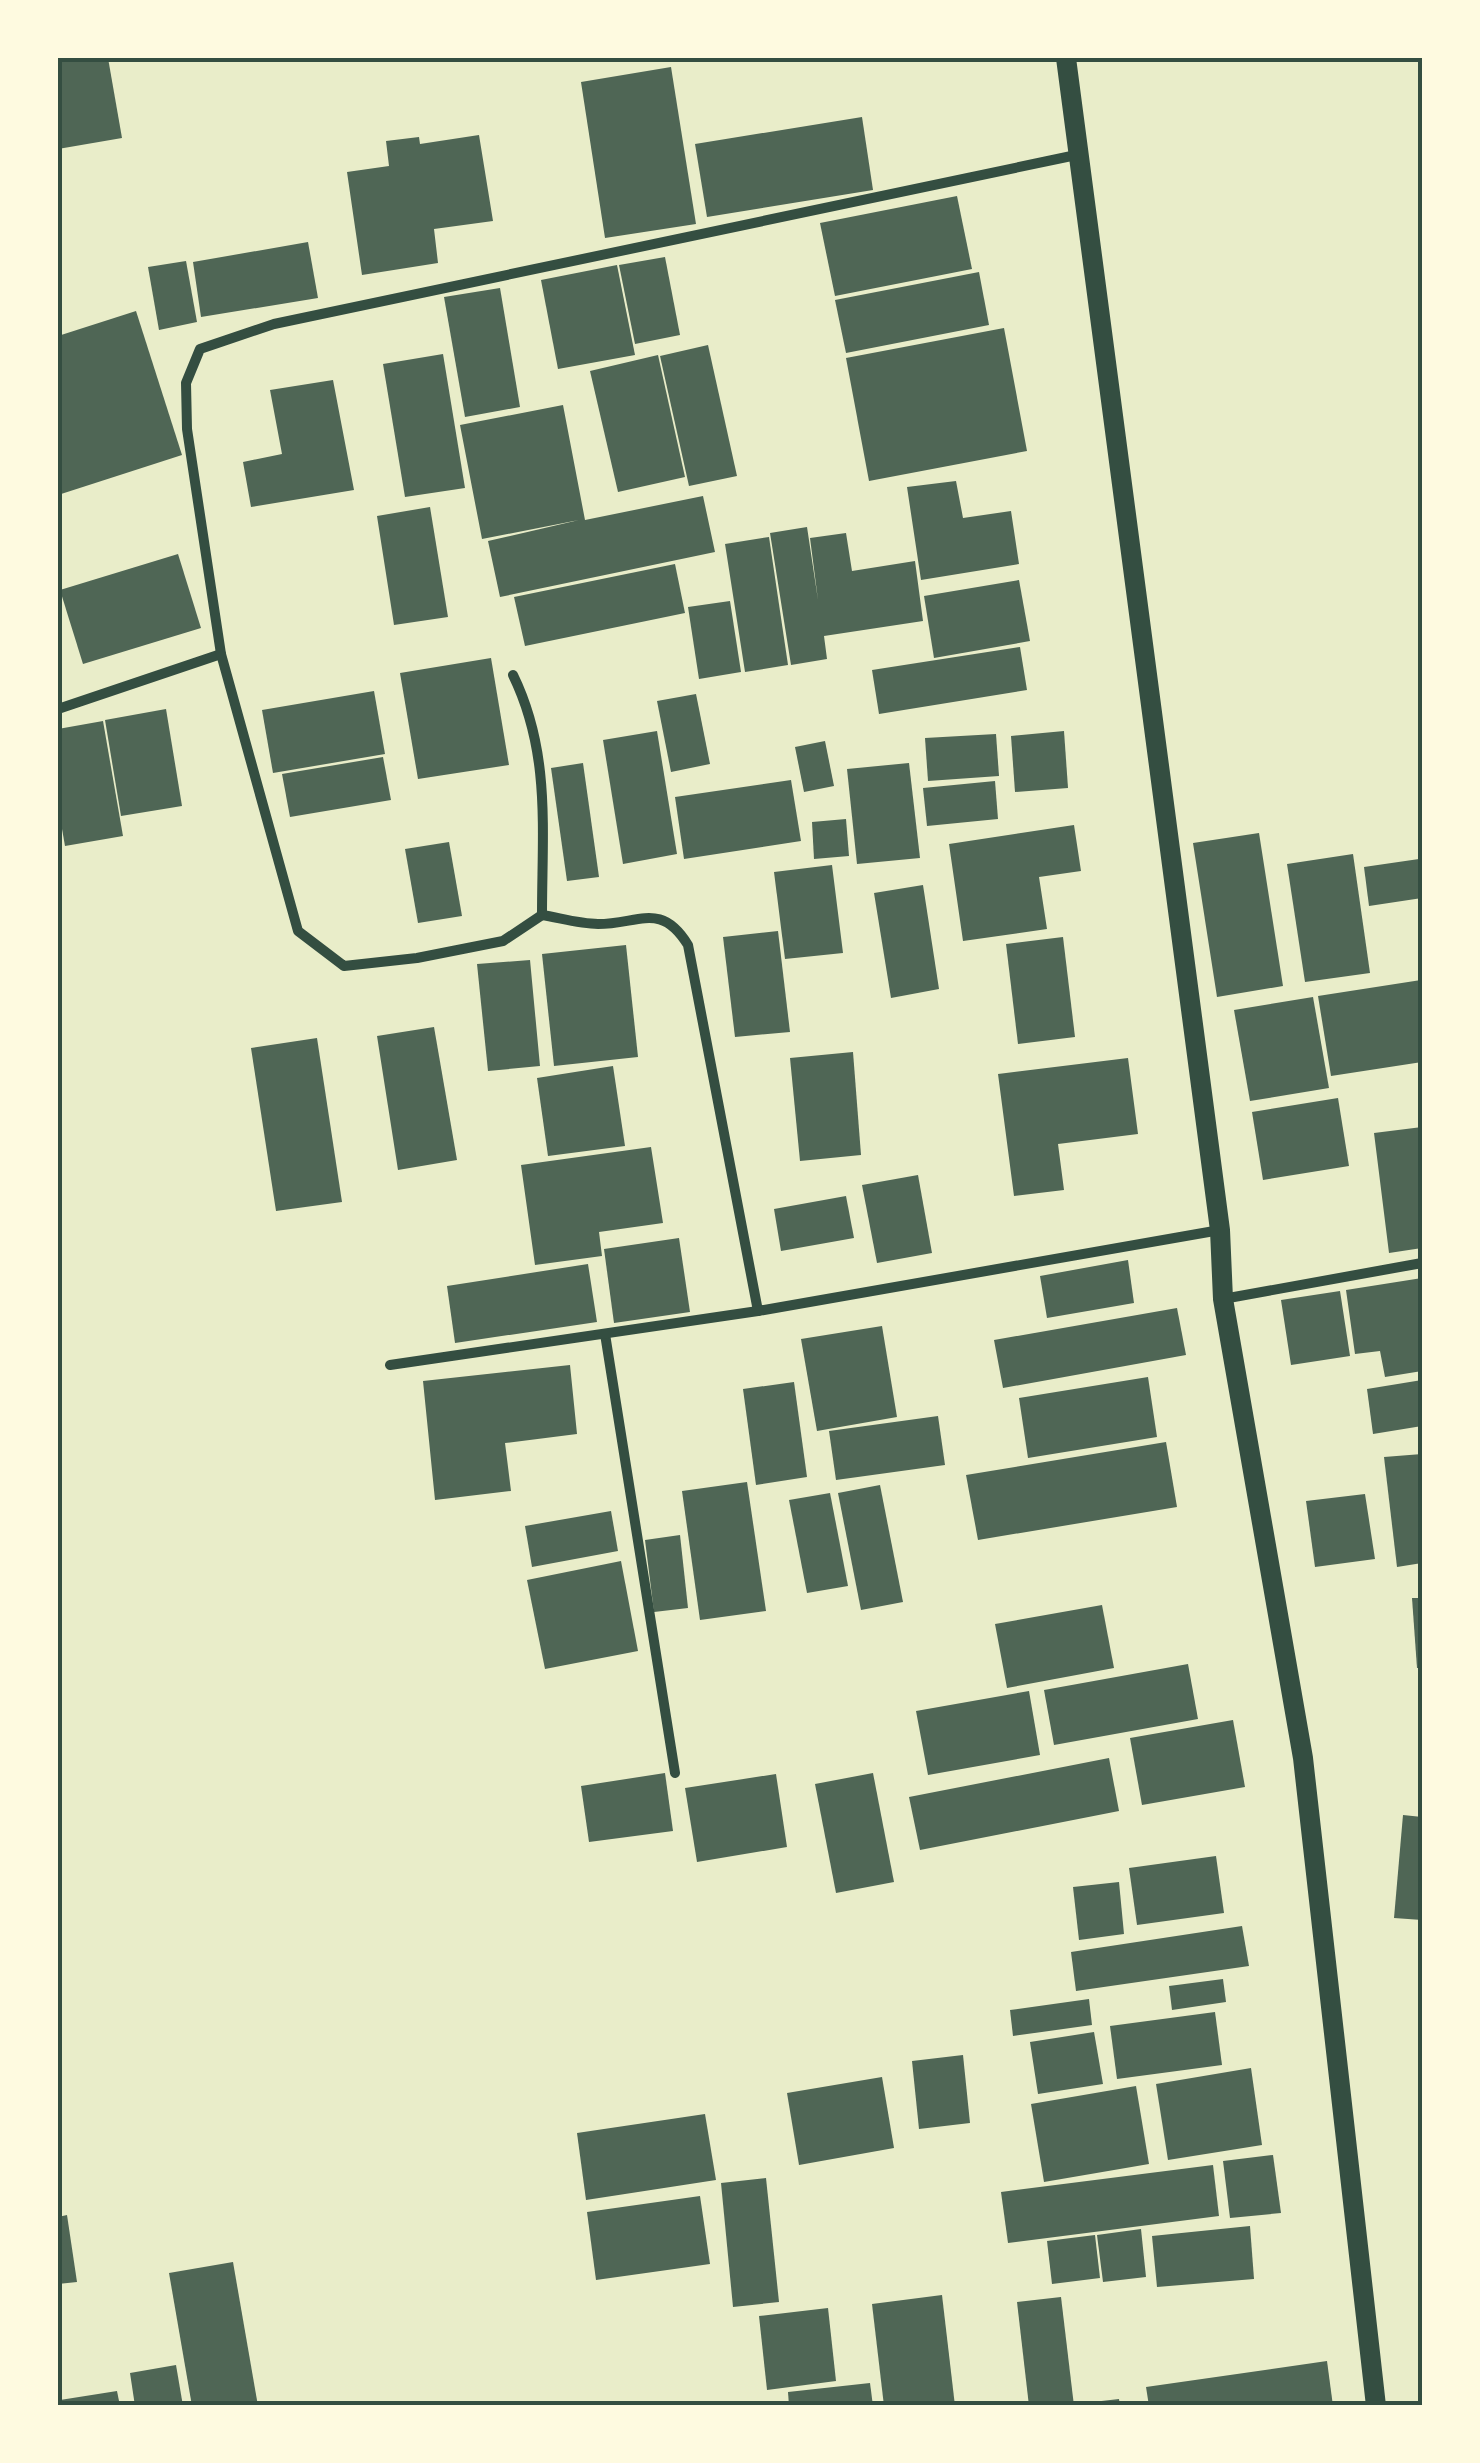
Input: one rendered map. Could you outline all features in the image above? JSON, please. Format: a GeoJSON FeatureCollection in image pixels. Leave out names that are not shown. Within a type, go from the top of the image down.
{"type":"FeatureCollection","features":[{"type":"Feature","properties":{"kind":"main road"},"geometry":{"type":"LineString","coordinates":[[1066,58],[1082,154],[1220,1230],[1224,1299],[1303,1758],[1376,2406]]}},
{"type":"Feature","properties":{"kind":"street"},"geometry":{"type":"LineString","coordinates":[[758,1312],[688,945],[677,926],[654,916],[597,924],[542,914],[503,942],[344,966],[298,930],[221,654],[187,429],[186,383],[200,349],[274,324],[1082,154]]}},
{"type":"Feature","properties":{"kind":"street"},"geometry":{"type":"LineString","coordinates":[[58,709],[221,654]]}},
{"type":"Feature","properties":{"kind":"street"},"geometry":{"type":"LineString","coordinates":[[513,675],[532,713],[541,754],[542,914]]}},
{"type":"Feature","properties":{"kind":"street"},"geometry":{"type":"LineString","coordinates":[[390,1365],[758,1312],[1220,1230]]}},
{"type":"Feature","properties":{"kind":"street"},"geometry":{"type":"LineString","coordinates":[[1224,1299],[1422,1263]]}},
{"type":"Feature","properties":{"kind":"street"},"geometry":{"type":"LineString","coordinates":[[605,1334],[675,1774]]}},
{"type":"Feature","properties":{"kind":"building"},"geometry":{"type":"Polygon","coordinates":[[[58,58],[108,58],[122,138],[58,149],[58,58]]]}},
{"type":"Feature","properties":{"kind":"building"},"geometry":{"type":"Polygon","coordinates":[[[671,67],[696,224],[605,238],[581,82],[671,67]]]}},
{"type":"Feature","properties":{"kind":"building"},"geometry":{"type":"Polygon","coordinates":[[[862,117],[873,190],[707,217],[695,144],[862,117]]]}},
{"type":"Feature","properties":{"kind":"building"},"geometry":{"type":"Polygon","coordinates":[[[479,135],[493,221],[434,229],[438,263],[362,275],[347,172],[389,166],[386,141],[419,137],[420,144],[479,135]]]}},
{"type":"Feature","properties":{"kind":"building"},"geometry":{"type":"Polygon","coordinates":[[[957,196],[972,269],[835,296],[820,223],[957,196]]]}},
{"type":"Feature","properties":{"kind":"building"},"geometry":{"type":"Polygon","coordinates":[[[308,242],[318,298],[201,317],[193,262],[308,242]]]}},
{"type":"Feature","properties":{"kind":"building"},"geometry":{"type":"Polygon","coordinates":[[[665,257],[680,335],[635,344],[619,265],[665,257]]]}},
{"type":"Feature","properties":{"kind":"building"},"geometry":{"type":"Polygon","coordinates":[[[186,261],[197,322],[159,330],[148,267],[186,261]]]}},
{"type":"Feature","properties":{"kind":"building"},"geometry":{"type":"Polygon","coordinates":[[[617,265],[635,355],[558,369],[541,280],[617,265]]]}},
{"type":"Feature","properties":{"kind":"building"},"geometry":{"type":"Polygon","coordinates":[[[979,272],[989,325],[846,353],[835,300],[979,272]]]}},
{"type":"Feature","properties":{"kind":"building"},"geometry":{"type":"Polygon","coordinates":[[[500,288],[520,407],[465,417],[444,297],[500,288]]]}},
{"type":"Feature","properties":{"kind":"building"},"geometry":{"type":"Polygon","coordinates":[[[136,311],[182,455],[58,495],[58,336],[136,311]]]}},
{"type":"Feature","properties":{"kind":"building"},"geometry":{"type":"Polygon","coordinates":[[[1004,328],[1027,451],[869,481],[846,358],[1004,328]]]}},
{"type":"Feature","properties":{"kind":"building"},"geometry":{"type":"Polygon","coordinates":[[[708,345],[737,476],[689,486],[660,356],[708,345]]]}},
{"type":"Feature","properties":{"kind":"building"},"geometry":{"type":"Polygon","coordinates":[[[443,354],[465,488],[405,497],[383,364],[443,354]]]}},
{"type":"Feature","properties":{"kind":"building"},"geometry":{"type":"Polygon","coordinates":[[[658,355],[685,477],[618,492],[590,371],[658,355]]]}},
{"type":"Feature","properties":{"kind":"building"},"geometry":{"type":"Polygon","coordinates":[[[333,380],[354,490],[251,507],[243,462],[282,454],[270,390],[333,380]]]}},
{"type":"Feature","properties":{"kind":"building"},"geometry":{"type":"Polygon","coordinates":[[[563,405],[585,520],[703,496],[715,552],[500,597],[488,541],[579,520],[482,539],[460,425],[563,405]]]}},
{"type":"Feature","properties":{"kind":"building"},"geometry":{"type":"Polygon","coordinates":[[[956,481],[963,518],[1011,511],[1019,564],[921,580],[907,487],[956,481]]]}},
{"type":"Feature","properties":{"kind":"building"},"geometry":{"type":"Polygon","coordinates":[[[430,507],[448,617],[394,625],[377,516],[430,507]]]}},
{"type":"Feature","properties":{"kind":"building"},"geometry":{"type":"Polygon","coordinates":[[[807,527],[818,600],[810,538],[846,533],[852,571],[915,561],[923,621],[824,636],[827,659],[791,665],[770,533],[807,527]]]}},
{"type":"Feature","properties":{"kind":"building"},"geometry":{"type":"Polygon","coordinates":[[[769,537],[788,665],[745,672],[725,544],[769,537]]]}},
{"type":"Feature","properties":{"kind":"building"},"geometry":{"type":"Polygon","coordinates":[[[178,554],[201,628],[83,664],[60,590],[178,554]]]}},
{"type":"Feature","properties":{"kind":"building"},"geometry":{"type":"Polygon","coordinates":[[[675,564],[685,613],[525,646],[514,597],[675,564]]]}},
{"type":"Feature","properties":{"kind":"building"},"geometry":{"type":"Polygon","coordinates":[[[1019,580],[1030,641],[934,658],[924,596],[1019,580]]]}},
{"type":"Feature","properties":{"kind":"building"},"geometry":{"type":"Polygon","coordinates":[[[730,601],[741,672],[699,679],[688,607],[730,601]]]}},
{"type":"Feature","properties":{"kind":"building"},"geometry":{"type":"Polygon","coordinates":[[[1020,647],[1027,690],[879,714],[872,670],[1020,647]]]}},
{"type":"Feature","properties":{"kind":"building"},"geometry":{"type":"Polygon","coordinates":[[[491,658],[509,765],[418,779],[400,673],[491,658]]]}},
{"type":"Feature","properties":{"kind":"building"},"geometry":{"type":"Polygon","coordinates":[[[374,691],[385,754],[273,773],[262,710],[374,691]]]}},
{"type":"Feature","properties":{"kind":"building"},"geometry":{"type":"Polygon","coordinates":[[[696,694],[710,764],[671,772],[657,701],[696,694]]]}},
{"type":"Feature","properties":{"kind":"building"},"geometry":{"type":"Polygon","coordinates":[[[166,709],[182,806],[121,816],[105,720],[166,709]]]}},
{"type":"Feature","properties":{"kind":"building"},"geometry":{"type":"Polygon","coordinates":[[[103,721],[123,836],[65,846],[58,806],[58,729],[103,721]]]}},
{"type":"Feature","properties":{"kind":"building"},"geometry":{"type":"Polygon","coordinates":[[[657,731],[677,854],[623,864],[603,740],[657,731]]]}},
{"type":"Feature","properties":{"kind":"building"},"geometry":{"type":"Polygon","coordinates":[[[1064,731],[1068,788],[1015,792],[1011,736],[1064,731]]]}},
{"type":"Feature","properties":{"kind":"building"},"geometry":{"type":"Polygon","coordinates":[[[996,734],[999,776],[928,781],[925,738],[996,734]]]}},
{"type":"Feature","properties":{"kind":"building"},"geometry":{"type":"Polygon","coordinates":[[[825,741],[834,786],[804,792],[795,747],[825,741]]]}},
{"type":"Feature","properties":{"kind":"building"},"geometry":{"type":"Polygon","coordinates":[[[383,757],[391,800],[290,817],[282,774],[383,757]]]}},
{"type":"Feature","properties":{"kind":"building"},"geometry":{"type":"Polygon","coordinates":[[[583,763],[599,877],[567,881],[551,768],[583,763]]]}},
{"type":"Feature","properties":{"kind":"building"},"geometry":{"type":"Polygon","coordinates":[[[909,763],[920,858],[857,864],[847,769],[909,763]]]}},
{"type":"Feature","properties":{"kind":"building"},"geometry":{"type":"Polygon","coordinates":[[[791,780],[801,841],[684,859],[675,797],[791,780]]]}},
{"type":"Feature","properties":{"kind":"building"},"geometry":{"type":"Polygon","coordinates":[[[995,781],[998,819],[927,826],[923,788],[995,781]]]}},
{"type":"Feature","properties":{"kind":"building"},"geometry":{"type":"Polygon","coordinates":[[[846,819],[849,856],[814,859],[812,822],[846,819]]]}},
{"type":"Feature","properties":{"kind":"building"},"geometry":{"type":"Polygon","coordinates":[[[1074,825],[1081,871],[1039,877],[1047,929],[963,941],[949,844],[1074,825]]]}},
{"type":"Feature","properties":{"kind":"building"},"geometry":{"type":"Polygon","coordinates":[[[1259,833],[1283,986],[1217,997],[1193,843],[1259,833]]]}},
{"type":"Feature","properties":{"kind":"building"},"geometry":{"type":"Polygon","coordinates":[[[449,842],[462,916],[418,923],[405,849],[449,842]]]}},
{"type":"Feature","properties":{"kind":"building"},"geometry":{"type":"Polygon","coordinates":[[[1353,854],[1370,973],[1305,982],[1287,864],[1353,854]]]}},
{"type":"Feature","properties":{"kind":"building"},"geometry":{"type":"Polygon","coordinates":[[[1419,859],[1422,898],[1369,906],[1364,867],[1419,859]]]}},
{"type":"Feature","properties":{"kind":"building"},"geometry":{"type":"Polygon","coordinates":[[[832,865],[843,953],[785,959],[774,872],[832,865]]]}},
{"type":"Feature","properties":{"kind":"building"},"geometry":{"type":"Polygon","coordinates":[[[923,885],[939,989],[891,998],[874,893],[923,885]]]}},
{"type":"Feature","properties":{"kind":"building"},"geometry":{"type":"Polygon","coordinates":[[[778,931],[790,1032],[735,1037],[723,937],[778,931]]]}},
{"type":"Feature","properties":{"kind":"building"},"geometry":{"type":"Polygon","coordinates":[[[1063,937],[1075,1037],[1018,1044],[1006,944],[1063,937]]]}},
{"type":"Feature","properties":{"kind":"building"},"geometry":{"type":"Polygon","coordinates":[[[626,945],[638,1057],[554,1066],[542,954],[626,945]]]}},
{"type":"Feature","properties":{"kind":"building"},"geometry":{"type":"Polygon","coordinates":[[[530,960],[540,1066],[488,1071],[477,964],[530,960]]]}},
{"type":"Feature","properties":{"kind":"building"},"geometry":{"type":"Polygon","coordinates":[[[1421,980],[1422,1062],[1331,1076],[1318,996],[1421,980]]]}},
{"type":"Feature","properties":{"kind":"building"},"geometry":{"type":"Polygon","coordinates":[[[1313,997],[1329,1088],[1250,1101],[1234,1010],[1313,997]]]}},
{"type":"Feature","properties":{"kind":"building"},"geometry":{"type":"Polygon","coordinates":[[[434,1027],[457,1160],[398,1170],[377,1036],[434,1027]]]}},
{"type":"Feature","properties":{"kind":"building"},"geometry":{"type":"Polygon","coordinates":[[[317,1038],[342,1202],[276,1211],[251,1048],[317,1038]]]}},
{"type":"Feature","properties":{"kind":"building"},"geometry":{"type":"Polygon","coordinates":[[[853,1052],[861,1155],[800,1161],[790,1058],[853,1052]]]}},
{"type":"Feature","properties":{"kind":"building"},"geometry":{"type":"Polygon","coordinates":[[[1128,1058],[1138,1134],[1058,1144],[1064,1190],[1014,1196],[998,1074],[1128,1058]]]}},
{"type":"Feature","properties":{"kind":"building"},"geometry":{"type":"Polygon","coordinates":[[[613,1066],[625,1146],[548,1156],[537,1078],[613,1066]]]}},
{"type":"Feature","properties":{"kind":"building"},"geometry":{"type":"Polygon","coordinates":[[[1338,1098],[1349,1166],[1263,1180],[1252,1112],[1338,1098]]]}},
{"type":"Feature","properties":{"kind":"building"},"geometry":{"type":"Polygon","coordinates":[[[1422,1127],[1422,1248],[1389,1253],[1374,1133],[1422,1127]]]}},
{"type":"Feature","properties":{"kind":"building"},"geometry":{"type":"Polygon","coordinates":[[[651,1147],[663,1223],[599,1232],[602,1256],[535,1265],[521,1165],[651,1147]]]}},
{"type":"Feature","properties":{"kind":"building"},"geometry":{"type":"Polygon","coordinates":[[[918,1175],[932,1253],[877,1263],[862,1185],[918,1175]]]}},
{"type":"Feature","properties":{"kind":"building"},"geometry":{"type":"Polygon","coordinates":[[[846,1196],[854,1238],[781,1251],[774,1209],[846,1196]]]}},
{"type":"Feature","properties":{"kind":"building"},"geometry":{"type":"Polygon","coordinates":[[[679,1238],[690,1312],[614,1323],[604,1249],[679,1238]]]}},
{"type":"Feature","properties":{"kind":"building"},"geometry":{"type":"Polygon","coordinates":[[[1128,1260],[1134,1303],[1047,1318],[1040,1276],[1128,1260]]]}},
{"type":"Feature","properties":{"kind":"building"},"geometry":{"type":"Polygon","coordinates":[[[588,1264],[597,1322],[455,1343],[447,1286],[588,1264]]]}},
{"type":"Feature","properties":{"kind":"building"},"geometry":{"type":"Polygon","coordinates":[[[1422,1278],[1422,1371],[1385,1377],[1380,1351],[1355,1354],[1346,1290],[1422,1278]]]}},
{"type":"Feature","properties":{"kind":"building"},"geometry":{"type":"Polygon","coordinates":[[[1340,1291],[1350,1356],[1291,1365],[1281,1300],[1340,1291]]]}},
{"type":"Feature","properties":{"kind":"building"},"geometry":{"type":"Polygon","coordinates":[[[1177,1308],[1186,1355],[1003,1388],[994,1340],[1177,1308]]]}},
{"type":"Feature","properties":{"kind":"building"},"geometry":{"type":"Polygon","coordinates":[[[882,1326],[897,1417],[817,1431],[801,1339],[882,1326]]]}},
{"type":"Feature","properties":{"kind":"building"},"geometry":{"type":"Polygon","coordinates":[[[570,1365],[577,1434],[505,1443],[511,1491],[435,1500],[423,1381],[570,1365]]]}},
{"type":"Feature","properties":{"kind":"building"},"geometry":{"type":"Polygon","coordinates":[[[1148,1377],[1157,1437],[1028,1458],[1019,1398],[1148,1377]]]}},
{"type":"Feature","properties":{"kind":"building"},"geometry":{"type":"Polygon","coordinates":[[[1422,1380],[1422,1426],[1373,1434],[1367,1389],[1422,1380]]]}},
{"type":"Feature","properties":{"kind":"building"},"geometry":{"type":"Polygon","coordinates":[[[794,1382],[807,1477],[756,1485],[743,1389],[794,1382]]]}},
{"type":"Feature","properties":{"kind":"building"},"geometry":{"type":"Polygon","coordinates":[[[938,1416],[945,1465],[836,1480],[829,1431],[938,1416]]]}},
{"type":"Feature","properties":{"kind":"building"},"geometry":{"type":"Polygon","coordinates":[[[1166,1442],[1177,1507],[978,1540],[966,1475],[1166,1442]]]}},
{"type":"Feature","properties":{"kind":"building"},"geometry":{"type":"Polygon","coordinates":[[[1422,1454],[1422,1563],[1397,1567],[1384,1457],[1422,1454]]]}},
{"type":"Feature","properties":{"kind":"building"},"geometry":{"type":"Polygon","coordinates":[[[747,1482],[766,1611],[700,1620],[682,1491],[747,1482]]]}},
{"type":"Feature","properties":{"kind":"building"},"geometry":{"type":"Polygon","coordinates":[[[880,1485],[903,1602],[861,1610],[838,1493],[880,1485]]]}},
{"type":"Feature","properties":{"kind":"building"},"geometry":{"type":"Polygon","coordinates":[[[830,1493],[848,1586],[807,1593],[789,1500],[830,1493]]]}},
{"type":"Feature","properties":{"kind":"building"},"geometry":{"type":"Polygon","coordinates":[[[1365,1494],[1375,1559],[1315,1567],[1306,1501],[1365,1494]]]}},
{"type":"Feature","properties":{"kind":"building"},"geometry":{"type":"Polygon","coordinates":[[[611,1511],[618,1551],[532,1567],[525,1526],[611,1511]]]}},
{"type":"Feature","properties":{"kind":"building"},"geometry":{"type":"Polygon","coordinates":[[[680,1535],[688,1608],[654,1612],[645,1540],[680,1535]]]}},
{"type":"Feature","properties":{"kind":"building"},"geometry":{"type":"Polygon","coordinates":[[[621,1561],[638,1651],[545,1669],[527,1580],[621,1561]]]}},
{"type":"Feature","properties":{"kind":"building"},"geometry":{"type":"Polygon","coordinates":[[[1412,1598],[1422,1598],[1422,1668],[1417,1668],[1412,1598]]]}},
{"type":"Feature","properties":{"kind":"building"},"geometry":{"type":"Polygon","coordinates":[[[1102,1605],[1114,1668],[1007,1688],[995,1624],[1102,1605]]]}},
{"type":"Feature","properties":{"kind":"building"},"geometry":{"type":"Polygon","coordinates":[[[1188,1664],[1198,1719],[1054,1745],[1044,1690],[1188,1664]]]}},
{"type":"Feature","properties":{"kind":"building"},"geometry":{"type":"Polygon","coordinates":[[[1029,1691],[1040,1755],[928,1775],[916,1711],[1029,1691]]]}},
{"type":"Feature","properties":{"kind":"building"},"geometry":{"type":"Polygon","coordinates":[[[1233,1720],[1245,1787],[1142,1805],[1130,1738],[1233,1720]]]}},
{"type":"Feature","properties":{"kind":"building"},"geometry":{"type":"Polygon","coordinates":[[[1109,1758],[1119,1811],[920,1850],[909,1797],[1109,1758]]]}},
{"type":"Feature","properties":{"kind":"building"},"geometry":{"type":"Polygon","coordinates":[[[665,1773],[673,1831],[589,1842],[581,1786],[665,1773]]]}},
{"type":"Feature","properties":{"kind":"building"},"geometry":{"type":"Polygon","coordinates":[[[873,1773],[894,1882],[836,1893],[815,1784],[873,1773]]]}},
{"type":"Feature","properties":{"kind":"building"},"geometry":{"type":"Polygon","coordinates":[[[776,1774],[787,1847],[697,1862],[685,1788],[776,1774]]]}},
{"type":"Feature","properties":{"kind":"building"},"geometry":{"type":"Polygon","coordinates":[[[1403,1815],[1422,1817],[1422,1920],[1394,1918],[1403,1815]]]}},
{"type":"Feature","properties":{"kind":"building"},"geometry":{"type":"Polygon","coordinates":[[[1216,1856],[1224,1913],[1137,1925],[1129,1868],[1216,1856]]]}},
{"type":"Feature","properties":{"kind":"building"},"geometry":{"type":"Polygon","coordinates":[[[1119,1882],[1124,1934],[1079,1940],[1073,1887],[1119,1882]]]}},
{"type":"Feature","properties":{"kind":"building"},"geometry":{"type":"Polygon","coordinates":[[[1242,1926],[1249,1966],[1076,1991],[1071,1952],[1242,1926]]]}},
{"type":"Feature","properties":{"kind":"building"},"geometry":{"type":"Polygon","coordinates":[[[1223,1979],[1226,2002],[1172,2010],[1169,1986],[1223,1979]]]}},
{"type":"Feature","properties":{"kind":"building"},"geometry":{"type":"Polygon","coordinates":[[[1089,1999],[1092,2025],[1013,2036],[1010,2010],[1089,1999]]]}},
{"type":"Feature","properties":{"kind":"building"},"geometry":{"type":"Polygon","coordinates":[[[1215,2012],[1222,2065],[1117,2079],[1110,2026],[1215,2012]]]}},
{"type":"Feature","properties":{"kind":"building"},"geometry":{"type":"Polygon","coordinates":[[[1094,2032],[1103,2084],[1038,2094],[1030,2042],[1094,2032]]]}},
{"type":"Feature","properties":{"kind":"building"},"geometry":{"type":"Polygon","coordinates":[[[963,2055],[970,2123],[919,2129],[912,2061],[963,2055]]]}},
{"type":"Feature","properties":{"kind":"building"},"geometry":{"type":"Polygon","coordinates":[[[1251,2068],[1262,2145],[1168,2160],[1156,2084],[1251,2068]]]}},
{"type":"Feature","properties":{"kind":"building"},"geometry":{"type":"Polygon","coordinates":[[[882,2077],[894,2148],[799,2165],[787,2093],[882,2077]]]}},
{"type":"Feature","properties":{"kind":"building"},"geometry":{"type":"Polygon","coordinates":[[[1136,2086],[1149,2164],[1044,2182],[1031,2104],[1136,2086]]]}},
{"type":"Feature","properties":{"kind":"building"},"geometry":{"type":"Polygon","coordinates":[[[705,2114],[716,2180],[586,2200],[577,2133],[705,2114]]]}},
{"type":"Feature","properties":{"kind":"building"},"geometry":{"type":"Polygon","coordinates":[[[1273,2155],[1281,2213],[1230,2218],[1223,2161],[1273,2155]]]}},
{"type":"Feature","properties":{"kind":"building"},"geometry":{"type":"Polygon","coordinates":[[[1213,2165],[1219,2216],[1008,2243],[1001,2192],[1213,2165]]]}},
{"type":"Feature","properties":{"kind":"building"},"geometry":{"type":"Polygon","coordinates":[[[766,2178],[779,2302],[733,2307],[721,2183],[766,2178]]]}},
{"type":"Feature","properties":{"kind":"building"},"geometry":{"type":"Polygon","coordinates":[[[700,2196],[710,2264],[596,2280],[587,2212],[700,2196]]]}},
{"type":"Feature","properties":{"kind":"building"},"geometry":{"type":"Polygon","coordinates":[[[67,2215],[77,2282],[58,2284],[58,2217],[67,2215]]]}},
{"type":"Feature","properties":{"kind":"building"},"geometry":{"type":"Polygon","coordinates":[[[1250,2226],[1254,2279],[1157,2287],[1152,2236],[1250,2226]]]}},
{"type":"Feature","properties":{"kind":"building"},"geometry":{"type":"Polygon","coordinates":[[[1141,2229],[1146,2277],[1103,2282],[1097,2235],[1141,2229]]]}},
{"type":"Feature","properties":{"kind":"building"},"geometry":{"type":"Polygon","coordinates":[[[1095,2235],[1100,2278],[1052,2284],[1047,2241],[1095,2235]]]}},
{"type":"Feature","properties":{"kind":"building"},"geometry":{"type":"Polygon","coordinates":[[[233,2262],[258,2406],[192,2406],[169,2273],[233,2262]]]}},
{"type":"Feature","properties":{"kind":"building"},"geometry":{"type":"Polygon","coordinates":[[[942,2295],[955,2406],[884,2406],[872,2304],[942,2295]]]}},
{"type":"Feature","properties":{"kind":"building"},"geometry":{"type":"Polygon","coordinates":[[[1061,2297],[1074,2406],[1029,2406],[1017,2302],[1061,2297]]]}},
{"type":"Feature","properties":{"kind":"building"},"geometry":{"type":"Polygon","coordinates":[[[828,2308],[836,2381],[767,2390],[759,2316],[828,2308]]]}},
{"type":"Feature","properties":{"kind":"building"},"geometry":{"type":"Polygon","coordinates":[[[1327,2361],[1333,2406],[1149,2406],[1146,2387],[1327,2361]]]}},
{"type":"Feature","properties":{"kind":"building"},"geometry":{"type":"Polygon","coordinates":[[[176,2365],[183,2406],[135,2406],[130,2373],[176,2365]]]}},
{"type":"Feature","properties":{"kind":"building"},"geometry":{"type":"Polygon","coordinates":[[[870,2383],[873,2406],[789,2406],[788,2392],[870,2383]]]}},
{"type":"Feature","properties":{"kind":"building"},"geometry":{"type":"Polygon","coordinates":[[[117,2391],[120,2406],[61,2406],[60,2400],[117,2391]]]}},
{"type":"Feature","properties":{"kind":"building"},"geometry":{"type":"Polygon","coordinates":[[[1119,2399],[1120,2406],[1084,2406],[1084,2403],[1119,2399]]]}}]}
